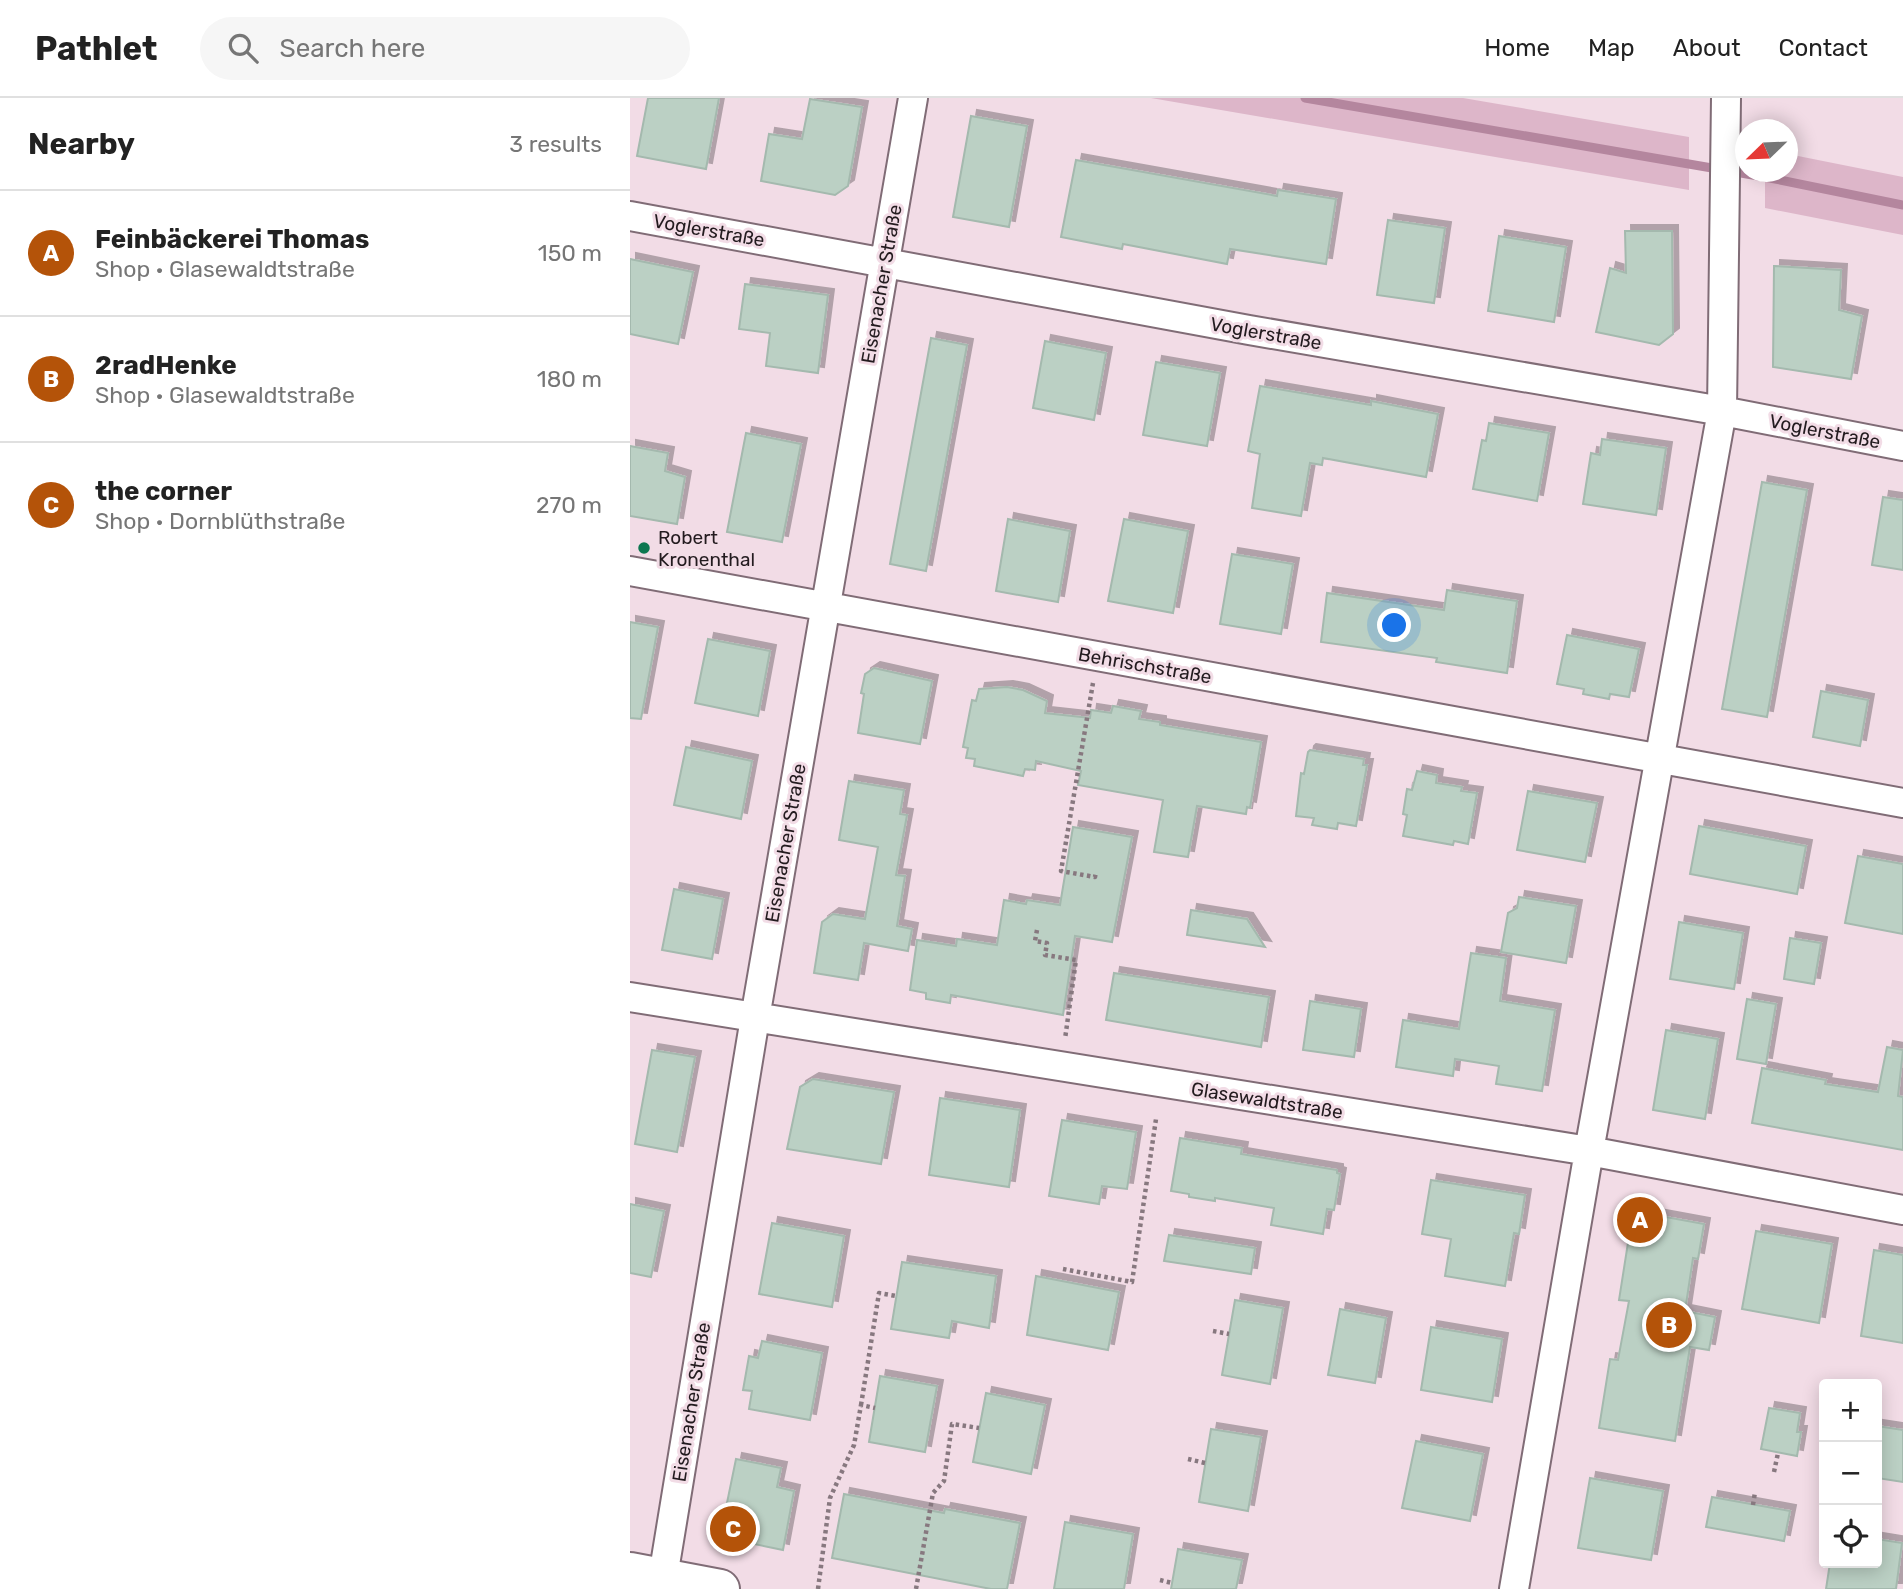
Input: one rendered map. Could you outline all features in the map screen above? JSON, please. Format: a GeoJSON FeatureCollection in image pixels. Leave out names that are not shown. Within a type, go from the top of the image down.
{"type":"FeatureCollection","features":[{"type":"Feature","properties":{"kind":"street","name":"Eisenacher Straße"},"geometry":{"type":"LineString","coordinates":[[651,1580],[755,1018],[913,98]]}},
{"type":"Feature","properties":{"kind":"street"},"geometry":{"type":"LineString","coordinates":[[1514,1589],[1722,411],[1726,98]]}},
{"type":"Feature","properties":{"kind":"street","name":"Voglerstraße"},"geometry":{"type":"LineString","coordinates":[[630,216],[1249,330],[1722,411],[1903,446]]}},
{"type":"Feature","properties":{"kind":"street","name":"Behrischstraße"},"geometry":{"type":"LineString","coordinates":[[630,571],[1903,803]]}},
{"type":"Feature","properties":{"kind":"street","name":"Glasewaldtstraße"},"geometry":{"type":"LineString","coordinates":[[630,997],[1590,1151],[1903,1210]]}},
{"type":"Feature","properties":{"kind":"street"},"geometry":{"type":"LineString","coordinates":[[651,1580],[720,1589]]}},
{"type":"Feature","properties":{"kind":"path"},"geometry":{"type":"LineString","coordinates":[[1091,694],[1061,871],[1095,877],[1096,872]]}},
{"type":"Feature","properties":{"kind":"path"},"geometry":{"type":"LineString","coordinates":[[1037,930],[1035,941],[1047,943],[1044,958],[1076,960],[1065,1042]]}},
{"type":"Feature","properties":{"kind":"path"},"geometry":{"type":"LineString","coordinates":[[1063,1269],[1132,1282],[1156,1119]]}},
{"type":"Feature","properties":{"kind":"path"},"geometry":{"type":"LineString","coordinates":[[818,1589],[830,1498],[853,1445],[879,1293],[896,1296]]}},
{"type":"Feature","properties":{"kind":"path"},"geometry":{"type":"LineString","coordinates":[[1213,1331],[1229,1334]]}},
{"type":"Feature","properties":{"kind":"path"},"geometry":{"type":"LineString","coordinates":[[861,1405],[875,1408]]}},
{"type":"Feature","properties":{"kind":"path"},"geometry":{"type":"LineString","coordinates":[[916,1589],[933,1493],[944,1481],[952,1424],[979,1428]]}},
{"type":"Feature","properties":{"kind":"path"},"geometry":{"type":"LineString","coordinates":[[1774,1472],[1778,1452]]}},
{"type":"Feature","properties":{"kind":"path"},"geometry":{"type":"LineString","coordinates":[[1188,1459],[1205,1463]]}},
{"type":"Feature","properties":{"kind":"path"},"geometry":{"type":"LineString","coordinates":[[1753,1504],[1755,1492]]}},
{"type":"Feature","properties":{"kind":"path"},"geometry":{"type":"LineString","coordinates":[[1160,1580],[1172,1583]]}},
{"type":"Feature","properties":{"kind":"shaded area"},"geometry":{"type":"Polygon","coordinates":[[[1151,98],[1463,98],[1689,137],[1689,190],[1151,98]]]}},
{"type":"Feature","properties":{"kind":"shaded area"},"geometry":{"type":"Polygon","coordinates":[[[1798,156],[1903,177],[1903,235],[1765,208],[1765,182],[1798,182],[1798,156]]]}},
{"type":"Feature","properties":{"kind":"building"},"geometry":{"type":"Polygon","coordinates":[[[648,98],[719,98],[706,169],[637,156],[648,98]]]}},
{"type":"Feature","properties":{"kind":"building"},"geometry":{"type":"Polygon","coordinates":[[[810,99],[862,107],[848,186],[835,195],[761,181],[769,134],[802,139],[810,99]]]}},
{"type":"Feature","properties":{"kind":"building"},"geometry":{"type":"Polygon","coordinates":[[[971,116],[1027,126],[1009,227],[953,217],[971,116]]]}},
{"type":"Feature","properties":{"kind":"building"},"geometry":{"type":"Polygon","coordinates":[[[1076,160],[1277,196],[1278,190],[1336,199],[1326,264],[1230,249],[1227,264],[1123,244],[1122,249],[1061,237],[1076,160]]]}},
{"type":"Feature","properties":{"kind":"building"},"geometry":{"type":"Polygon","coordinates":[[[1388,220],[1445,228],[1434,303],[1377,295],[1388,220]]]}},
{"type":"Feature","properties":{"kind":"building"},"geometry":{"type":"Polygon","coordinates":[[[1625,231],[1672,231],[1673,334],[1659,345],[1596,332],[1610,268],[1626,273],[1625,231]]]}},
{"type":"Feature","properties":{"kind":"building"},"geometry":{"type":"Polygon","coordinates":[[[1499,236],[1566,247],[1554,322],[1488,311],[1499,236]]]}},
{"type":"Feature","properties":{"kind":"building"},"geometry":{"type":"Polygon","coordinates":[[[630,259],[693,272],[678,344],[630,334],[630,259]]]}},
{"type":"Feature","properties":{"kind":"building"},"geometry":{"type":"Polygon","coordinates":[[[1774,266],[1841,270],[1839,310],[1862,316],[1851,379],[1773,367],[1774,266]]]}},
{"type":"Feature","properties":{"kind":"building"},"geometry":{"type":"Polygon","coordinates":[[[745,284],[828,295],[818,373],[766,366],[770,333],[739,329],[745,284]]]}},
{"type":"Feature","properties":{"kind":"building"},"geometry":{"type":"Polygon","coordinates":[[[931,338],[967,345],[926,571],[890,564],[931,338]]]}},
{"type":"Feature","properties":{"kind":"building"},"geometry":{"type":"Polygon","coordinates":[[[1045,341],[1106,353],[1094,420],[1033,408],[1045,341]]]}},
{"type":"Feature","properties":{"kind":"building"},"geometry":{"type":"Polygon","coordinates":[[[1156,362],[1220,373],[1207,446],[1143,435],[1156,362]]]}},
{"type":"Feature","properties":{"kind":"building"},"geometry":{"type":"Polygon","coordinates":[[[1260,386],[1371,405],[1371,401],[1438,414],[1426,477],[1323,458],[1322,465],[1310,463],[1301,516],[1252,508],[1260,454],[1248,451],[1260,386]]]}},
{"type":"Feature","properties":{"kind":"building"},"geometry":{"type":"Polygon","coordinates":[[[1489,423],[1549,433],[1537,501],[1473,489],[1482,440],[1486,441],[1489,423]]]}},
{"type":"Feature","properties":{"kind":"building"},"geometry":{"type":"Polygon","coordinates":[[[746,433],[801,444],[782,542],[727,532],[746,433]]]}},
{"type":"Feature","properties":{"kind":"building"},"geometry":{"type":"Polygon","coordinates":[[[1602,439],[1666,448],[1656,515],[1583,504],[1591,453],[1600,455],[1602,439]]]}},
{"type":"Feature","properties":{"kind":"building"},"geometry":{"type":"Polygon","coordinates":[[[630,446],[668,453],[665,471],[685,477],[677,524],[630,516],[630,446]]]}},
{"type":"Feature","properties":{"kind":"building"},"geometry":{"type":"Polygon","coordinates":[[[1762,482],[1807,490],[1767,717],[1722,709],[1762,482]]]}},
{"type":"Feature","properties":{"kind":"building"},"geometry":{"type":"Polygon","coordinates":[[[1883,497],[1903,500],[1903,570],[1872,565],[1883,497]]]}},
{"type":"Feature","properties":{"kind":"building"},"geometry":{"type":"Polygon","coordinates":[[[1008,519],[1070,531],[1058,602],[996,591],[1008,519]]]}},
{"type":"Feature","properties":{"kind":"building"},"geometry":{"type":"Polygon","coordinates":[[[1124,519],[1188,531],[1173,613],[1108,601],[1124,519]]]}},
{"type":"Feature","properties":{"kind":"building"},"geometry":{"type":"Polygon","coordinates":[[[1232,554],[1293,564],[1281,634],[1220,624],[1232,554]]]}},
{"type":"Feature","properties":{"kind":"building"},"geometry":{"type":"Polygon","coordinates":[[[1447,590],[1517,601],[1507,673],[1436,662],[1437,658],[1321,642],[1327,593],[1444,610],[1447,590]]]}},
{"type":"Feature","properties":{"kind":"building"},"geometry":{"type":"Polygon","coordinates":[[[630,622],[658,627],[641,719],[630,718],[630,622]]]}},
{"type":"Feature","properties":{"kind":"building"},"geometry":{"type":"Polygon","coordinates":[[[1567,635],[1639,649],[1629,697],[1610,694],[1609,699],[1583,694],[1584,689],[1557,684],[1567,635]]]}},
{"type":"Feature","properties":{"kind":"building"},"geometry":{"type":"Polygon","coordinates":[[[708,639],[770,651],[758,716],[695,703],[708,639]]]}},
{"type":"Feature","properties":{"kind":"building"},"geometry":{"type":"Polygon","coordinates":[[[874,668],[932,681],[920,744],[858,733],[865,674],[874,668]]]}},
{"type":"Feature","properties":{"kind":"building"},"geometry":{"type":"Polygon","coordinates":[[[1007,687],[1023,690],[1047,701],[1045,713],[1090,718],[1091,710],[1111,713],[1113,706],[1141,711],[1139,719],[1160,722],[1160,725],[1261,742],[1250,808],[1247,807],[1246,814],[1197,806],[1188,857],[1154,852],[1163,800],[1078,785],[1081,771],[1036,761],[1035,770],[1025,769],[1023,776],[974,766],[975,759],[966,758],[968,748],[963,747],[972,700],[976,701],[979,689],[1007,687]]]}},
{"type":"Feature","properties":{"kind":"building"},"geometry":{"type":"Polygon","coordinates":[[[1821,691],[1868,700],[1860,746],[1813,737],[1821,691]]]}},
{"type":"Feature","properties":{"kind":"building"},"geometry":{"type":"Polygon","coordinates":[[[686,747],[752,761],[741,819],[674,805],[686,747]]]}},
{"type":"Feature","properties":{"kind":"building"},"geometry":{"type":"Polygon","coordinates":[[[1310,750],[1364,759],[1363,765],[1367,765],[1356,826],[1338,823],[1337,829],[1312,825],[1314,818],[1296,816],[1301,773],[1304,774],[1310,750]]]}},
{"type":"Feature","properties":{"kind":"building"},"geometry":{"type":"Polygon","coordinates":[[[1417,771],[1437,775],[1436,783],[1462,787],[1461,791],[1477,793],[1468,844],[1454,841],[1453,845],[1403,836],[1407,815],[1403,814],[1407,789],[1412,790],[1417,771]]]}},
{"type":"Feature","properties":{"kind":"building"},"geometry":{"type":"Polygon","coordinates":[[[849,781],[904,790],[900,814],[907,815],[896,875],[905,876],[897,926],[912,929],[908,951],[864,943],[858,980],[814,973],[822,922],[833,914],[865,919],[878,847],[839,840],[849,781]]]}},
{"type":"Feature","properties":{"kind":"building"},"geometry":{"type":"Polygon","coordinates":[[[1528,791],[1597,803],[1585,862],[1517,850],[1528,791]]]}},
{"type":"Feature","properties":{"kind":"building"},"geometry":{"type":"Polygon","coordinates":[[[1699,826],[1806,846],[1797,894],[1690,874],[1699,826]]]}},
{"type":"Feature","properties":{"kind":"building"},"geometry":{"type":"Polygon","coordinates":[[[1073,827],[1132,837],[1112,942],[1075,936],[1063,1015],[951,995],[950,1003],[926,999],[926,993],[910,990],[917,940],[956,946],[957,939],[997,945],[1004,900],[1060,905],[1073,827]]]}},
{"type":"Feature","properties":{"kind":"building"},"geometry":{"type":"Polygon","coordinates":[[[1858,856],[1903,864],[1903,934],[1845,923],[1858,856]]]}},
{"type":"Feature","properties":{"kind":"building"},"geometry":{"type":"Polygon","coordinates":[[[674,889],[723,899],[712,959],[662,950],[674,889]]]}},
{"type":"Feature","properties":{"kind":"building"},"geometry":{"type":"Polygon","coordinates":[[[1519,897],[1576,906],[1566,963],[1501,952],[1508,913],[1517,908],[1519,897]]]}},
{"type":"Feature","properties":{"kind":"building"},"geometry":{"type":"Polygon","coordinates":[[[1191,910],[1247,919],[1265,947],[1187,935],[1191,910]]]}},
{"type":"Feature","properties":{"kind":"building"},"geometry":{"type":"Polygon","coordinates":[[[1679,922],[1743,933],[1734,989],[1670,979],[1679,922]]]}},
{"type":"Feature","properties":{"kind":"building"},"geometry":{"type":"Polygon","coordinates":[[[1790,938],[1821,943],[1814,984],[1784,979],[1790,938]]]}},
{"type":"Feature","properties":{"kind":"building"},"geometry":{"type":"Polygon","coordinates":[[[1471,953],[1506,958],[1500,1001],[1555,1010],[1542,1091],[1496,1084],[1499,1066],[1455,1059],[1453,1076],[1396,1067],[1403,1020],[1459,1029],[1471,953]]]}},
{"type":"Feature","properties":{"kind":"building"},"geometry":{"type":"Polygon","coordinates":[[[1114,973],[1269,997],[1261,1047],[1106,1020],[1114,973]]]}},
{"type":"Feature","properties":{"kind":"building"},"geometry":{"type":"Polygon","coordinates":[[[1747,999],[1776,1004],[1766,1064],[1737,1059],[1747,999]]]}},
{"type":"Feature","properties":{"kind":"building"},"geometry":{"type":"Polygon","coordinates":[[[1310,1001],[1361,1009],[1354,1057],[1303,1050],[1310,1001]]]}},
{"type":"Feature","properties":{"kind":"building"},"geometry":{"type":"Polygon","coordinates":[[[1666,1030],[1718,1039],[1705,1119],[1653,1110],[1666,1030]]]}},
{"type":"Feature","properties":{"kind":"building"},"geometry":{"type":"Polygon","coordinates":[[[1887,1047],[1903,1050],[1898,1096],[1903,1097],[1903,1150],[1752,1123],[1762,1068],[1826,1080],[1825,1084],[1878,1092],[1887,1047]]]}},
{"type":"Feature","properties":{"kind":"building"},"geometry":{"type":"Polygon","coordinates":[[[652,1050],[695,1057],[677,1152],[635,1144],[652,1050]]]}},
{"type":"Feature","properties":{"kind":"building"},"geometry":{"type":"Polygon","coordinates":[[[813,1079],[894,1092],[881,1164],[787,1149],[800,1087],[813,1079]]]}},
{"type":"Feature","properties":{"kind":"building"},"geometry":{"type":"Polygon","coordinates":[[[940,1098],[1020,1110],[1009,1187],[929,1175],[940,1098]]]}},
{"type":"Feature","properties":{"kind":"building"},"geometry":{"type":"Polygon","coordinates":[[[1062,1120],[1136,1132],[1127,1189],[1102,1186],[1099,1204],[1049,1196],[1062,1120]]]}},
{"type":"Feature","properties":{"kind":"building"},"geometry":{"type":"Polygon","coordinates":[[[1180,1138],[1242,1148],[1241,1154],[1337,1170],[1340,1174],[1334,1210],[1327,1209],[1323,1234],[1271,1225],[1274,1208],[1215,1198],[1215,1201],[1189,1197],[1189,1194],[1171,1191],[1180,1138]]]}},
{"type":"Feature","properties":{"kind":"building"},"geometry":{"type":"Polygon","coordinates":[[[1431,1180],[1525,1195],[1519,1234],[1514,1233],[1505,1286],[1445,1276],[1451,1239],[1422,1234],[1431,1180]]]}},
{"type":"Feature","properties":{"kind":"building"},"geometry":{"type":"Polygon","coordinates":[[[630,1204],[664,1211],[651,1277],[630,1273],[630,1204]]]}},
{"type":"Feature","properties":{"kind":"building"},"geometry":{"type":"Polygon","coordinates":[[[1633,1211],[1704,1224],[1698,1259],[1693,1258],[1685,1311],[1715,1317],[1709,1350],[1690,1347],[1675,1441],[1599,1428],[1610,1359],[1618,1360],[1629,1301],[1619,1300],[1633,1211]]]}},
{"type":"Feature","properties":{"kind":"building"},"geometry":{"type":"Polygon","coordinates":[[[772,1223],[844,1236],[832,1307],[759,1294],[772,1223]]]}},
{"type":"Feature","properties":{"kind":"building"},"geometry":{"type":"Polygon","coordinates":[[[1756,1231],[1832,1244],[1819,1323],[1742,1309],[1756,1231]]]}},
{"type":"Feature","properties":{"kind":"building"},"geometry":{"type":"Polygon","coordinates":[[[1169,1235],[1255,1248],[1251,1274],[1164,1261],[1169,1235]]]}},
{"type":"Feature","properties":{"kind":"building"},"geometry":{"type":"Polygon","coordinates":[[[1874,1250],[1903,1255],[1903,1343],[1861,1336],[1874,1250]]]}},
{"type":"Feature","properties":{"kind":"building"},"geometry":{"type":"Polygon","coordinates":[[[902,1262],[996,1276],[989,1328],[952,1321],[949,1338],[891,1329],[902,1262]]]}},
{"type":"Feature","properties":{"kind":"building"},"geometry":{"type":"Polygon","coordinates":[[[1036,1276],[1119,1292],[1108,1350],[1027,1335],[1036,1276]]]}},
{"type":"Feature","properties":{"kind":"building"},"geometry":{"type":"Polygon","coordinates":[[[1235,1300],[1283,1308],[1270,1384],[1222,1375],[1235,1300]]]}},
{"type":"Feature","properties":{"kind":"building"},"geometry":{"type":"Polygon","coordinates":[[[1340,1309],[1386,1318],[1375,1383],[1328,1375],[1340,1309]]]}},
{"type":"Feature","properties":{"kind":"building"},"geometry":{"type":"Polygon","coordinates":[[[1431,1327],[1502,1339],[1492,1402],[1421,1390],[1431,1327]]]}},
{"type":"Feature","properties":{"kind":"building"},"geometry":{"type":"Polygon","coordinates":[[[762,1341],[822,1353],[810,1420],[749,1409],[752,1391],[743,1390],[749,1356],[758,1358],[762,1341]]]}},
{"type":"Feature","properties":{"kind":"building"},"geometry":{"type":"Polygon","coordinates":[[[880,1376],[937,1386],[925,1452],[869,1442],[880,1376]]]}},
{"type":"Feature","properties":{"kind":"building"},"geometry":{"type":"Polygon","coordinates":[[[986,1393],[1045,1405],[1031,1474],[973,1462],[986,1393]]]}},
{"type":"Feature","properties":{"kind":"building"},"geometry":{"type":"Polygon","coordinates":[[[1769,1408],[1800,1413],[1797,1432],[1801,1432],[1797,1456],[1761,1449],[1769,1408]]]}},
{"type":"Feature","properties":{"kind":"building"},"geometry":{"type":"Polygon","coordinates":[[[1882,1427],[1903,1430],[1903,1482],[1882,1479],[1882,1427]]]}},
{"type":"Feature","properties":{"kind":"building"},"geometry":{"type":"Polygon","coordinates":[[[1211,1429],[1261,1437],[1248,1511],[1199,1502],[1211,1429]]]}},
{"type":"Feature","properties":{"kind":"building"},"geometry":{"type":"Polygon","coordinates":[[[1416,1441],[1483,1454],[1470,1521],[1402,1508],[1416,1441]]]}},
{"type":"Feature","properties":{"kind":"building"},"geometry":{"type":"Polygon","coordinates":[[[736,1459],[781,1468],[777,1487],[794,1491],[783,1550],[720,1537],[736,1459]]]}},
{"type":"Feature","properties":{"kind":"building"},"geometry":{"type":"Polygon","coordinates":[[[1590,1478],[1663,1491],[1651,1560],[1578,1548],[1590,1478]]]}},
{"type":"Feature","properties":{"kind":"building"},"geometry":{"type":"Polygon","coordinates":[[[844,1494],[944,1513],[945,1509],[1020,1523],[1007,1589],[991,1589],[832,1558],[844,1494]]]}},
{"type":"Feature","properties":{"kind":"building"},"geometry":{"type":"Polygon","coordinates":[[[1712,1497],[1790,1511],[1784,1541],[1706,1527],[1712,1497]]]}},
{"type":"Feature","properties":{"kind":"building"},"geometry":{"type":"Polygon","coordinates":[[[1065,1522],[1133,1534],[1124,1589],[1054,1589],[1065,1522]]]}},
{"type":"Feature","properties":{"kind":"building"},"geometry":{"type":"Polygon","coordinates":[[[1882,1540],[1902,1543],[1896,1589],[1826,1589],[1829,1568],[1882,1568],[1882,1540]]]}},
{"type":"Feature","properties":{"kind":"building"},"geometry":{"type":"Polygon","coordinates":[[[1178,1549],[1242,1560],[1236,1589],[1171,1589],[1178,1549]]]}},
{"type":"Feature","properties":{"kind":"waterway"},"geometry":{"type":"LineString","coordinates":[[1305,98],[1770,178],[1903,205]]}},
{"type":"Feature","properties":{"kind":"place","name":"Robert Kronenthal"},"geometry":{"type":"Point","coordinates":[644,548]}},
{"type":"Feature","properties":{"kind":"place","name":"Feinbäckerei Thomas"},"geometry":{"type":"Point","coordinates":[1640,1220]}},
{"type":"Feature","properties":{"kind":"place","name":"2radHenke"},"geometry":{"type":"Point","coordinates":[1669,1325]}},
{"type":"Feature","properties":{"kind":"place","name":"the corner"},"geometry":{"type":"Point","coordinates":[733,1529]}}]}
